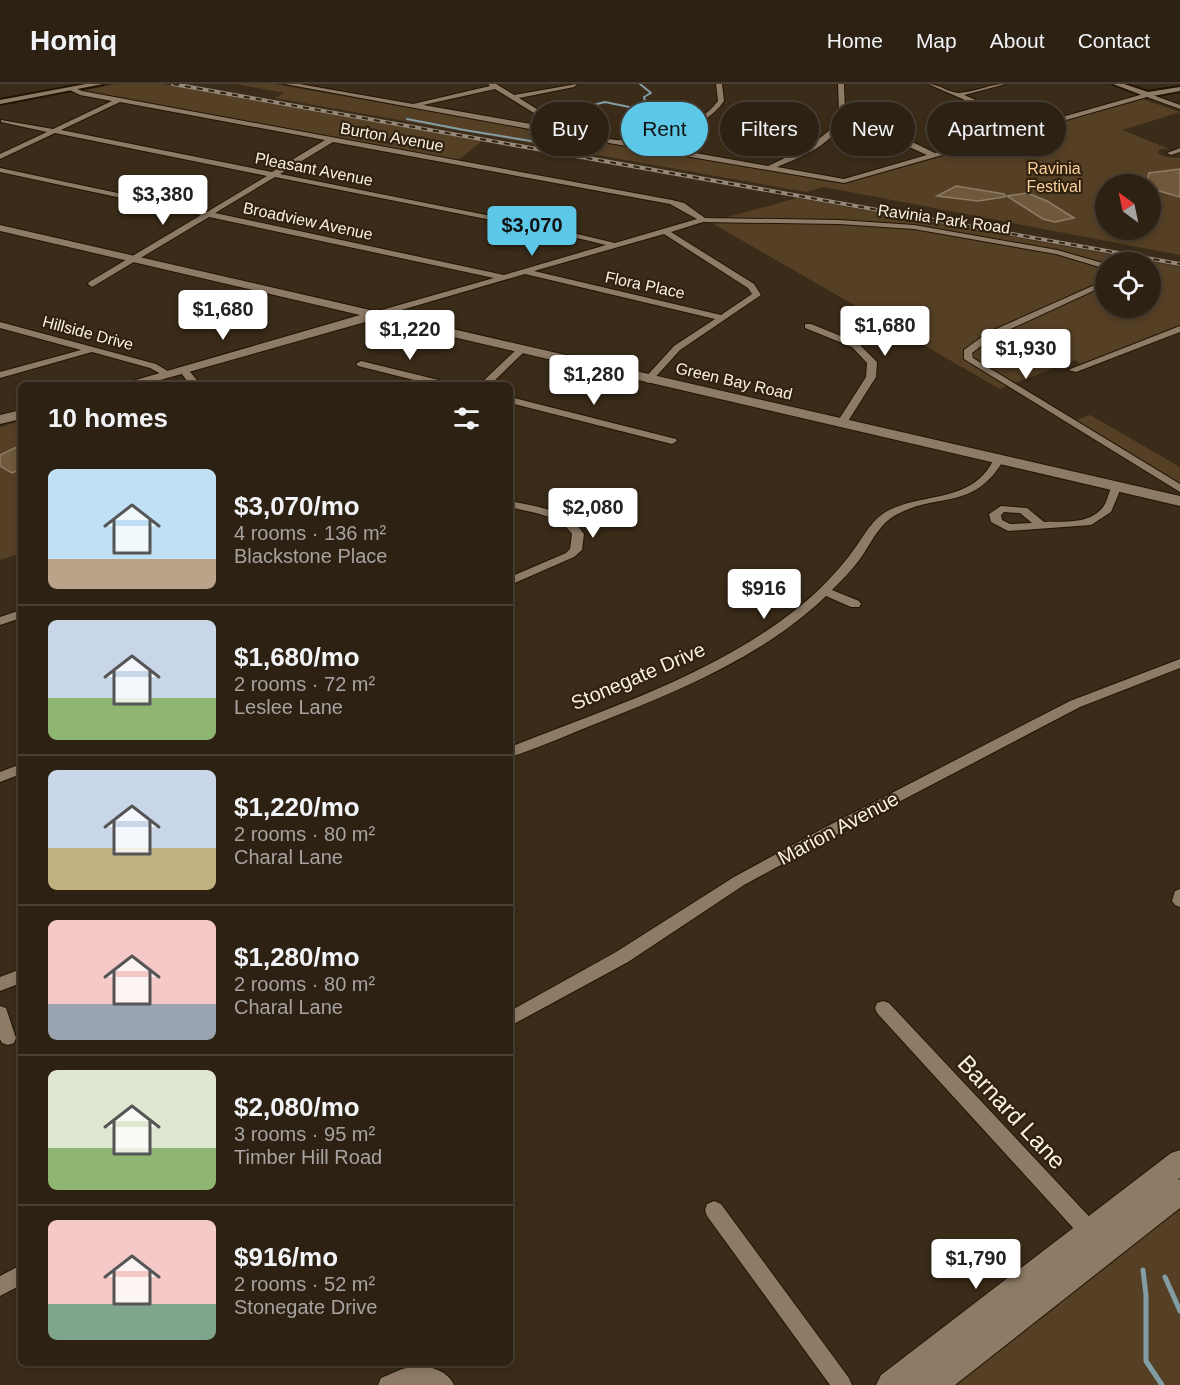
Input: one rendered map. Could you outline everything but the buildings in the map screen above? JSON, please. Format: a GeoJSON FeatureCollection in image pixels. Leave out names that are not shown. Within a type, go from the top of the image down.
{"type":"FeatureCollection","features":[{"type":"Feature","properties":{"kind":"main road","name":"Green Bay Road"},"geometry":{"type":"LineString","coordinates":[[0,228],[998,461],[1180,501]]}},
{"type":"Feature","properties":{"kind":"main road"},"geometry":{"type":"LineString","coordinates":[[136,382],[374,315]]}},
{"type":"Feature","properties":{"kind":"main road"},"geometry":{"type":"LineString","coordinates":[[0,420],[18,415]]}},
{"type":"Feature","properties":{"kind":"main road"},"geometry":{"type":"LineString","coordinates":[[932,1385],[1098,1240],[1180,1162]]}},
{"type":"Feature","properties":{"kind":"main road"},"geometry":{"type":"LineString","coordinates":[[891,1385],[1098,1240],[1180,1192]]}},
{"type":"Feature","properties":{"kind":"street"},"geometry":{"type":"LineString","coordinates":[[0,102],[99,84]]}},
{"type":"Feature","properties":{"kind":"street"},"geometry":{"type":"LineString","coordinates":[[288,84],[531,128]]}},
{"type":"Feature","properties":{"kind":"street"},"geometry":{"type":"LineString","coordinates":[[708,115],[721,101],[719,84]]}},
{"type":"Feature","properties":{"kind":"street"},"geometry":{"type":"LineString","coordinates":[[841,84],[842,102]]}},
{"type":"Feature","properties":{"kind":"street"},"geometry":{"type":"LineString","coordinates":[[931,84],[975,102]]}},
{"type":"Feature","properties":{"kind":"street"},"geometry":{"type":"LineString","coordinates":[[958,95],[1003,84]]}},
{"type":"Feature","properties":{"kind":"street"},"geometry":{"type":"LineString","coordinates":[[409,106],[494,85],[531,108]]}},
{"type":"Feature","properties":{"kind":"street"},"geometry":{"type":"LineString","coordinates":[[514,97],[574,85]]}},
{"type":"Feature","properties":{"kind":"street"},"geometry":{"type":"LineString","coordinates":[[1121,85],[1170,91]]}},
{"type":"Feature","properties":{"kind":"street"},"geometry":{"type":"LineString","coordinates":[[1121,85],[1180,107]]}},
{"type":"Feature","properties":{"kind":"street"},"geometry":{"type":"LineString","coordinates":[[1066,119],[1147,95],[1180,88]]}},
{"type":"Feature","properties":{"kind":"street","name":"Burton Avenue"},"geometry":{"type":"LineString","coordinates":[[72,89],[331,140],[672,202],[688,209],[703,220]]}},
{"type":"Feature","properties":{"kind":"street"},"geometry":{"type":"LineString","coordinates":[[0,157],[119,100]]}},
{"type":"Feature","properties":{"kind":"street","name":"Pleasant Avenue"},"geometry":{"type":"LineString","coordinates":[[3,121],[586,237],[620,246]]}},
{"type":"Feature","properties":{"kind":"street"},"geometry":{"type":"LineString","coordinates":[[768,168],[816,145],[831,131]]}},
{"type":"Feature","properties":{"kind":"street"},"geometry":{"type":"LineString","coordinates":[[92,284],[331,140]]}},
{"type":"Feature","properties":{"kind":"street"},"geometry":{"type":"LineString","coordinates":[[1171,153],[1180,150]]}},
{"type":"Feature","properties":{"kind":"street"},"geometry":{"type":"LineString","coordinates":[[698,156],[841,181],[935,156]]}},
{"type":"Feature","properties":{"kind":"street","name":"Broadview Avenue"},"geometry":{"type":"LineString","coordinates":[[0,170],[505,278]]}},
{"type":"Feature","properties":{"kind":"street"},"geometry":{"type":"LineString","coordinates":[[374,315],[667,233],[703,220]]}},
{"type":"Feature","properties":{"kind":"street","name":"Ravinia Park Road"},"geometry":{"type":"LineString","coordinates":[[703,220],[827,222],[914,227],[1057,252],[1095,264]]}},
{"type":"Feature","properties":{"kind":"street"},"geometry":{"type":"LineString","coordinates":[[648,380],[677,348],[757,295],[756,290],[667,233]]}},
{"type":"Feature","properties":{"kind":"street","name":"Flora Place"},"geometry":{"type":"LineString","coordinates":[[526,272],[724,318]]}},
{"type":"Feature","properties":{"kind":"street"},"geometry":{"type":"LineString","coordinates":[[1095,287],[990,335],[967,352],[969,359],[1180,489]]}},
{"type":"Feature","properties":{"kind":"street","name":"Hillside Drive"},"geometry":{"type":"LineString","coordinates":[[0,325],[153,366],[166,373]]}},
{"type":"Feature","properties":{"kind":"street"},"geometry":{"type":"LineString","coordinates":[[808,326],[855,345],[872,362],[871,377],[841,424]]}},
{"type":"Feature","properties":{"kind":"street"},"geometry":{"type":"LineString","coordinates":[[1073,370],[1180,329]]}},
{"type":"Feature","properties":{"kind":"street"},"geometry":{"type":"LineString","coordinates":[[0,375],[90,350]]}},
{"type":"Feature","properties":{"kind":"street"},"geometry":{"type":"LineString","coordinates":[[487,382],[521,350]]}},
{"type":"Feature","properties":{"kind":"street"},"geometry":{"type":"LineString","coordinates":[[361,364],[435,382]]}},
{"type":"Feature","properties":{"kind":"street"},"geometry":{"type":"LineString","coordinates":[[183,369],[194,382]]}},
{"type":"Feature","properties":{"kind":"street"},"geometry":{"type":"LineString","coordinates":[[513,401],[672,441]]}},
{"type":"Feature","properties":{"kind":"street","name":"Stonegate Drive"},"geometry":{"type":"LineString","coordinates":[[513,751],[709,670],[763,639],[799,614],[824,591],[854,560],[885,517],[906,506],[949,498],[971,490],[987,479],[998,461]]}},
{"type":"Feature","properties":{"kind":"street"},"geometry":{"type":"LineString","coordinates":[[1042,526],[1075,525],[1098,519],[1109,509],[1116,488]]}},
{"type":"Feature","properties":{"kind":"street"},"geometry":{"type":"LineString","coordinates":[[513,505],[564,520],[578,534],[576,550],[570,555],[513,579]]}},
{"type":"Feature","properties":{"kind":"street"},"geometry":{"type":"LineString","coordinates":[[824,591],[855,604]]}},
{"type":"Feature","properties":{"kind":"street"},"geometry":{"type":"LineString","coordinates":[[0,621],[18,615]]}},
{"type":"Feature","properties":{"kind":"street","name":"Marion Avenue"},"geometry":{"type":"LineString","coordinates":[[513,1017],[622,957],[711,897],[808,844],[1075,704],[1180,663]]}},
{"type":"Feature","properties":{"kind":"street"},"geometry":{"type":"LineString","coordinates":[[0,777],[18,770]]}},
{"type":"Feature","properties":{"kind":"street"},"geometry":{"type":"LineString","coordinates":[[1180,895],[1180,901]]}},
{"type":"Feature","properties":{"kind":"street"},"geometry":{"type":"LineString","coordinates":[[0,984],[18,977]]}},
{"type":"Feature","properties":{"kind":"street","name":"Barnard Lane"},"geometry":{"type":"LineString","coordinates":[[883,1008],[1098,1240]]}},
{"type":"Feature","properties":{"kind":"street"},"geometry":{"type":"LineString","coordinates":[[0,1013],[8,1038]]}},
{"type":"Feature","properties":{"kind":"street"},"geometry":{"type":"LineString","coordinates":[[714,1210],[842,1385]]}},
{"type":"Feature","properties":{"kind":"street"},"geometry":{"type":"LineString","coordinates":[[0,1287],[18,1277]]}},
{"type":"Feature","properties":{"kind":"street"},"geometry":{"type":"LineString","coordinates":[[388,1385],[413,1375],[429,1376],[444,1385]]}},
{"type":"Feature","properties":{"kind":"green space"},"geometry":{"type":"Polygon","coordinates":[[[115,84],[163,84],[482,141],[457,161],[83,91],[115,84]]]}},
{"type":"Feature","properties":{"kind":"green space","name":"Ravinia Festival"},"geometry":{"type":"Polygon","coordinates":[[[236,84],[274,84],[531,129],[531,143],[275,98],[285,93],[236,84]]]}},
{"type":"Feature","properties":{"kind":"green space","name":"Ravinia Festival"},"geometry":{"type":"Polygon","coordinates":[[[1143,99],[1152,102],[1148,103],[1180,112],[1122,130],[1169,149],[1159,149],[1158,153],[1165,157],[1180,158],[1180,255],[1101,240],[1161,240],[1161,174],[1095,174],[1095,239],[824,187],[806,192],[603,156],[609,156],[609,143],[621,145],[621,156],[685,156],[839,183],[937,156],[1066,156],[1066,120],[1143,99]]]}},
{"type":"Feature","properties":{"kind":"green space","name":"Ravinia Festival"},"geometry":{"type":"Polygon","coordinates":[[[797,198],[1097,252],[1095,318],[1161,318],[1161,264],[1180,267],[1180,327],[1080,364],[1075,360],[1000,389],[710,222],[797,198]]]}},
{"type":"Feature","properties":{"kind":"green space"},"geometry":{"type":"Polygon","coordinates":[[[1090,415],[1180,467],[1180,483],[1074,421],[1090,415]]]}},
{"type":"Feature","properties":{"kind":"green space"},"geometry":{"type":"Polygon","coordinates":[[[18,422],[18,554],[0,560],[0,427],[18,422]]]}},
{"type":"Feature","properties":{"kind":"green space"},"geometry":{"type":"Polygon","coordinates":[[[1180,1201],[1180,1385],[945,1385],[1180,1201]]]}},
{"type":"Feature","properties":{"kind":"waterway"},"geometry":{"type":"LineString","coordinates":[[609,103],[639,109],[645,102],[644,97],[651,93],[640,84]]}},
{"type":"Feature","properties":{"kind":"waterway"},"geometry":{"type":"LineString","coordinates":[[407,119],[459,129]]}},
{"type":"Feature","properties":{"kind":"waterway"},"geometry":{"type":"LineString","coordinates":[[458,129],[531,141]]}},
{"type":"Feature","properties":{"kind":"waterway"},"geometry":{"type":"LineString","coordinates":[[1143,1270],[1146,1295],[1146,1361],[1162,1385]]}},
{"type":"Feature","properties":{"kind":"waterway"},"geometry":{"type":"LineString","coordinates":[[1165,1277],[1180,1311]]}},
{"type":"Feature","properties":{"kind":"railway"},"geometry":{"type":"LineString","coordinates":[[173,84],[1180,264]]}}]}
